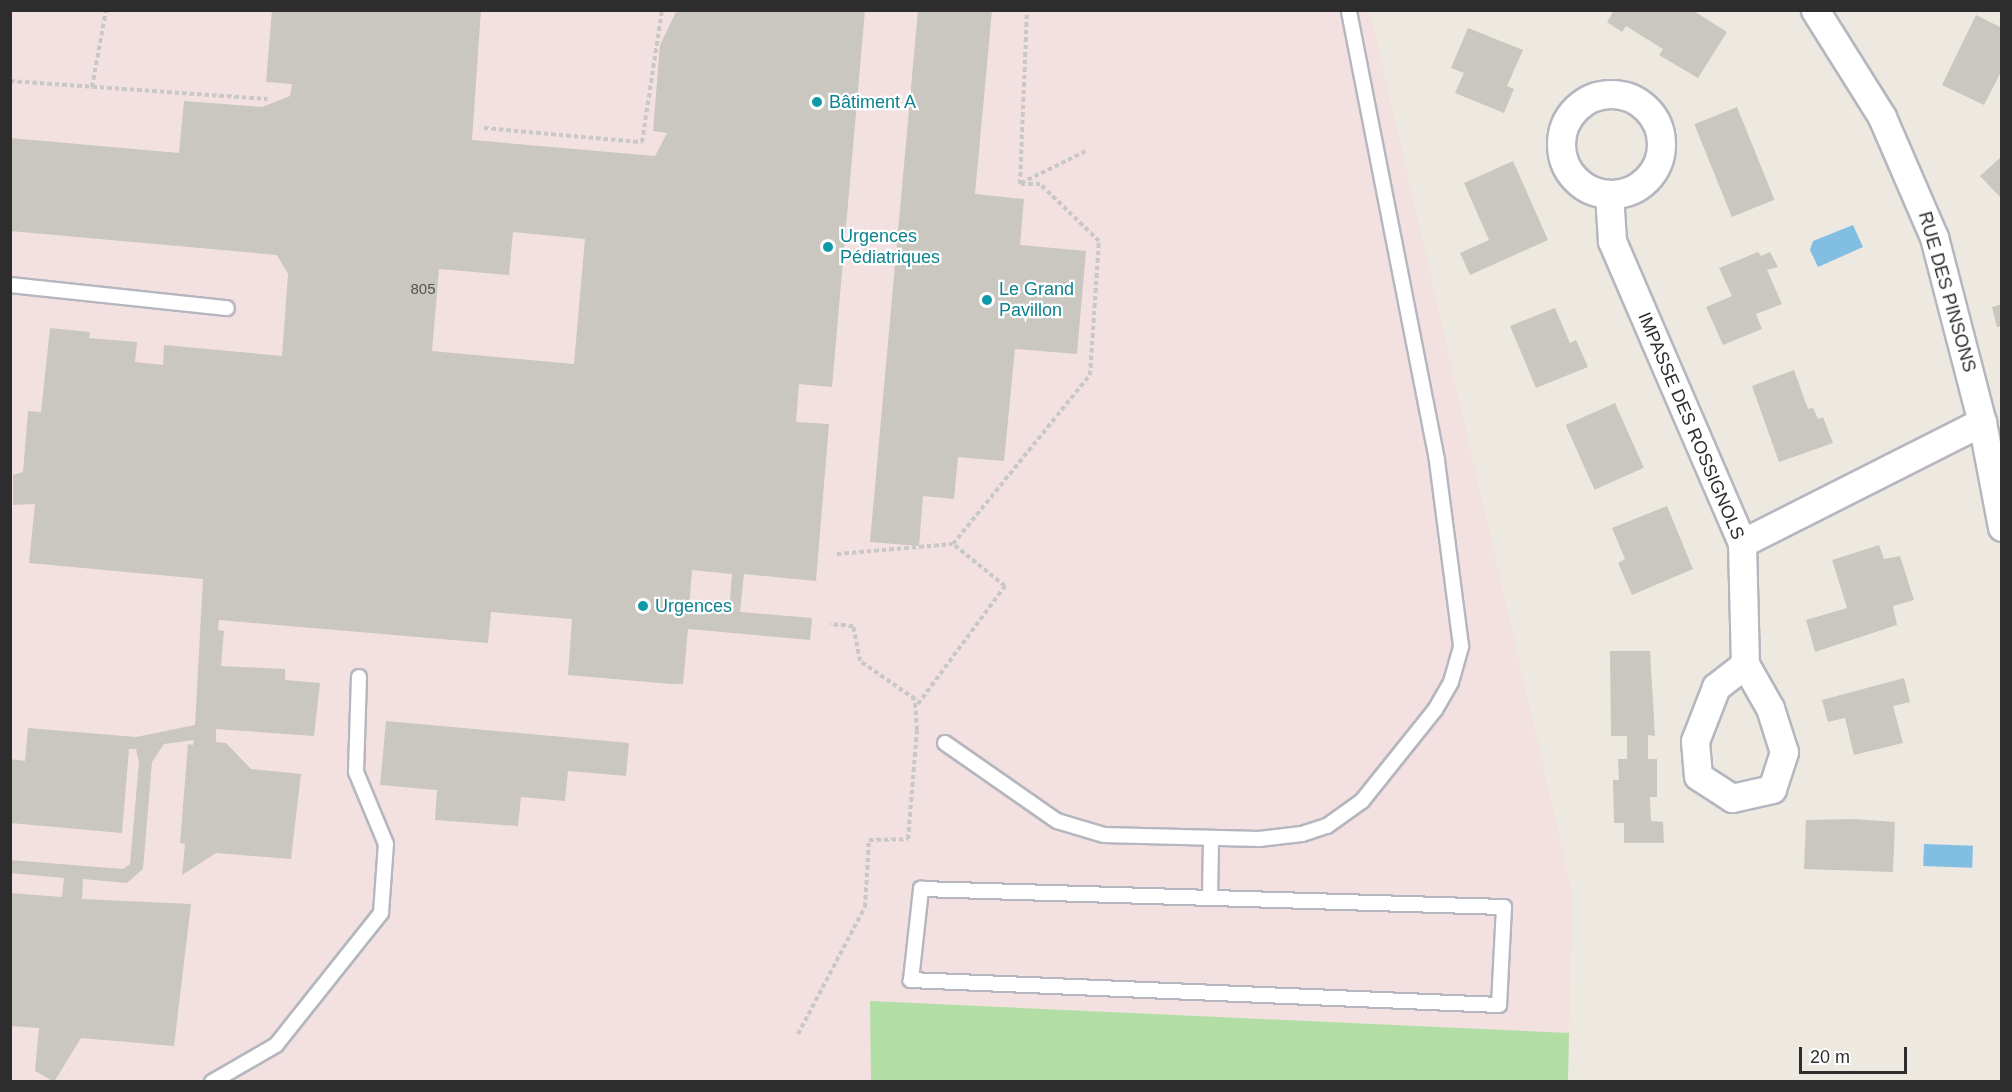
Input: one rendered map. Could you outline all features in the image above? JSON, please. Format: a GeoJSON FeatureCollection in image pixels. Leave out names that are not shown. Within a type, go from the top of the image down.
{"type":"FeatureCollection","features":[{"type":"Feature","properties":{"kind":"street","name":"RUE DES PINSONS"},"geometry":{"type":"LineString","coordinates":[[1815,10],[1860,76],[1911,178],[1934,237],[1982,422],[2001,527]]}},
{"type":"Feature","properties":{"kind":"street","name":"IMPASSE DES ROSSIGNOLS"},"geometry":{"type":"LineString","coordinates":[[1609,194],[1612,241],[1742,543],[1745,664]]}},
{"type":"Feature","properties":{"kind":"street"},"geometry":{"type":"LineString","coordinates":[[1742,543],[1982,422]]}},
{"type":"Feature","properties":{"kind":"street"},"geometry":{"type":"LineString","coordinates":[[1745,664],[1770,708],[1784,752],[1772,789],[1732,798],[1698,776],[1695,741],[1716,687],[1745,664]]}},
{"type":"Feature","properties":{"kind":"lane"},"geometry":{"type":"LineString","coordinates":[[945,742],[1057,821],[1104,835],[1211,839],[1302,834],[1327,825],[1362,801],[1435,710],[1450,682],[1461,646],[1437,460],[1350,10]]}},
{"type":"Feature","properties":{"kind":"lane"},"geometry":{"type":"LineString","coordinates":[[10,285],[227,308]]}},
{"type":"Feature","properties":{"kind":"lane"},"geometry":{"type":"LineString","coordinates":[[212,1082],[276,1045],[381,913],[386,844],[356,772],[359,677]]}},
{"type":"Feature","properties":{"kind":"lane"},"geometry":{"type":"LineString","coordinates":[[1210,898],[1211,839]]}},
{"type":"Feature","properties":{"kind":"lane"},"geometry":{"type":"LineString","coordinates":[[921,889],[1210,898],[1504,907],[1499,1005],[911,980],[921,889]]}},
{"type":"Feature","properties":{"kind":"path"},"geometry":{"type":"LineString","coordinates":[[92,87],[106,10]]}},
{"type":"Feature","properties":{"kind":"path"},"geometry":{"type":"LineString","coordinates":[[484,128],[642,142],[662,10]]}},
{"type":"Feature","properties":{"kind":"path"},"geometry":{"type":"LineString","coordinates":[[1020,184],[1028,10]]}},
{"type":"Feature","properties":{"kind":"path"},"geometry":{"type":"LineString","coordinates":[[10,81],[267,99]]}},
{"type":"Feature","properties":{"kind":"path"},"geometry":{"type":"LineString","coordinates":[[1020,184],[1086,151]]}},
{"type":"Feature","properties":{"kind":"path"},"geometry":{"type":"LineString","coordinates":[[953,544],[1090,375],[1099,241],[1040,184],[1020,184]]}},
{"type":"Feature","properties":{"kind":"path"},"geometry":{"type":"LineString","coordinates":[[798,1034],[865,907],[869,840],[908,839],[918,704],[1005,586],[953,544],[837,554]]}},
{"type":"Feature","properties":{"kind":"path"},"geometry":{"type":"LineString","coordinates":[[830,624],[853,626],[860,661],[918,704]]}},
{"type":"Feature","properties":{"kind":"shaded area"},"geometry":{"type":"Polygon","coordinates":[[[10,11],[1370,11],[1572,891],[1569,1033],[870,1001],[871,1081],[11,1081],[10,11]]]}},
{"type":"Feature","properties":{"kind":"green space"},"geometry":{"type":"Polygon","coordinates":[[[870,1001],[1569,1033],[1568,1081],[871,1081],[870,1001]]]}},
{"type":"Feature","properties":{"kind":"water"},"geometry":{"type":"Polygon","coordinates":[[[1853,225],[1863,247],[1818,267],[1810,250],[1813,241],[1853,225]]]}},
{"type":"Feature","properties":{"kind":"water"},"geometry":{"type":"Polygon","coordinates":[[[1924,844],[1973,846],[1972,868],[1923,866],[1924,844]]]}},
{"type":"Feature","properties":{"kind":"building"},"geometry":{"type":"Polygon","coordinates":[[[272,10],[481,10],[472,140],[655,156],[667,133],[653,131],[660,45],[677,10],[865,10],[832,387],[799,384],[796,422],[829,424],[816,581],[744,574],[740,612],[812,618],[810,640],[688,629],[683,684],[671,684],[568,675],[572,619],[491,612],[488,643],[219,620],[218,630],[224,631],[221,666],[285,669],[285,680],[320,683],[314,736],[216,729],[216,742],[226,743],[251,769],[301,774],[291,859],[216,853],[182,875],[185,844],[180,843],[188,744],[193,745],[194,740],[164,744],[152,762],[143,869],[127,883],[83,879],[82,899],[191,904],[174,1046],[81,1038],[54,1082],[35,1071],[39,1028],[10,1026],[10,893],[62,897],[64,878],[10,873],[10,860],[123,869],[130,864],[139,762],[136,749],[129,749],[122,833],[10,823],[10,759],[25,761],[28,728],[136,737],[195,725],[203,579],[29,563],[35,504],[13,505],[13,475],[23,472],[28,411],[41,412],[50,328],[90,332],[89,338],[137,342],[135,362],[163,365],[164,345],[282,356],[288,274],[277,255],[10,231],[10,138],[179,153],[184,101],[262,107],[290,96],[292,84],[266,82],[272,10]],[[513,232],[509,275],[439,269],[432,351],[574,364],[585,239],[513,232]],[[692,570],[689,608],[729,611],[732,574],[692,570]]]}},
{"type":"Feature","properties":{"kind":"building","name":"Le Grand Pavillon"},"geometry":{"type":"Polygon","coordinates":[[[918,10],[992,10],[975,194],[1024,199],[1020,245],[1086,251],[1077,354],[1015,349],[1004,461],[958,457],[954,499],[923,496],[919,546],[870,542],[918,10]]]}},
{"type":"Feature","properties":{"kind":"building"},"geometry":{"type":"Polygon","coordinates":[[[1614,10],[1692,10],[1727,32],[1698,78],[1659,55],[1663,49],[1626,26],[1622,32],[1607,22],[1614,10]]]}},
{"type":"Feature","properties":{"kind":"building"},"geometry":{"type":"Polygon","coordinates":[[[1976,15],[2002,28],[2002,70],[1984,105],[1942,85],[1976,15]]]}},
{"type":"Feature","properties":{"kind":"building"},"geometry":{"type":"Polygon","coordinates":[[[1468,28],[1523,50],[1507,86],[1514,89],[1504,113],[1455,93],[1464,73],[1451,68],[1468,28]]]}},
{"type":"Feature","properties":{"kind":"building"},"geometry":{"type":"Polygon","coordinates":[[[1737,107],[1774,200],[1732,217],[1694,124],[1737,107]]]}},
{"type":"Feature","properties":{"kind":"building"},"geometry":{"type":"Polygon","coordinates":[[[2002,156],[2002,199],[1980,176],[2002,156]]]}},
{"type":"Feature","properties":{"kind":"building"},"geometry":{"type":"Polygon","coordinates":[[[1513,161],[1548,240],[1470,275],[1460,253],[1489,240],[1464,183],[1513,161]]]}},
{"type":"Feature","properties":{"kind":"building"},"geometry":{"type":"Polygon","coordinates":[[[1758,252],[1761,256],[1770,252],[1778,267],[1767,270],[1782,304],[1756,314],[1762,329],[1723,345],[1706,307],[1732,296],[1719,268],[1758,252]]]}},
{"type":"Feature","properties":{"kind":"building"},"geometry":{"type":"Polygon","coordinates":[[[2002,304],[2002,326],[1997,327],[1992,307],[2002,304]]]}},
{"type":"Feature","properties":{"kind":"building"},"geometry":{"type":"Polygon","coordinates":[[[1555,308],[1570,343],[1576,340],[1588,367],[1536,388],[1510,326],[1555,308]]]}},
{"type":"Feature","properties":{"kind":"building"},"geometry":{"type":"Polygon","coordinates":[[[1794,370],[1808,409],[1813,408],[1818,419],[1823,417],[1833,443],[1779,462],[1752,386],[1794,370]]]}},
{"type":"Feature","properties":{"kind":"building"},"geometry":{"type":"Polygon","coordinates":[[[1615,403],[1644,468],[1595,490],[1566,425],[1615,403]]]}},
{"type":"Feature","properties":{"kind":"building"},"geometry":{"type":"Polygon","coordinates":[[[1667,506],[1693,569],[1632,595],[1618,563],[1625,559],[1612,528],[1667,506]]]}},
{"type":"Feature","properties":{"kind":"building"},"geometry":{"type":"Polygon","coordinates":[[[1879,545],[1884,559],[1900,556],[1914,600],[1893,606],[1897,625],[1815,652],[1806,620],[1847,608],[1832,560],[1879,545]]]}},
{"type":"Feature","properties":{"kind":"building"},"geometry":{"type":"Polygon","coordinates":[[[1610,651],[1650,651],[1655,736],[1648,735],[1648,759],[1657,759],[1657,797],[1650,797],[1651,821],[1663,822],[1664,843],[1624,843],[1624,823],[1614,823],[1613,780],[1619,780],[1618,759],[1627,759],[1627,736],[1611,736],[1610,651]]]}},
{"type":"Feature","properties":{"kind":"building"},"geometry":{"type":"Polygon","coordinates":[[[1904,678],[1910,702],[1893,706],[1903,743],[1854,755],[1845,718],[1828,722],[1822,700],[1904,678]]]}},
{"type":"Feature","properties":{"kind":"building"},"geometry":{"type":"Polygon","coordinates":[[[386,721],[629,743],[626,776],[568,771],[565,801],[521,797],[518,826],[435,820],[437,790],[380,785],[386,721]]]}},
{"type":"Feature","properties":{"kind":"building"},"geometry":{"type":"Polygon","coordinates":[[[1853,819],[1895,822],[1893,872],[1804,869],[1806,820],[1853,819]]]}},
{"type":"Feature","properties":{"kind":"place","name":"Bâtiment A"},"geometry":{"type":"Point","coordinates":[817,102]}},
{"type":"Feature","properties":{"kind":"place","name":"Urgences Pédiatriques"},"geometry":{"type":"Point","coordinates":[828,247]}},
{"type":"Feature","properties":{"kind":"place","name":"Le Grand Pavillon"},"geometry":{"type":"Point","coordinates":[987,300]}},
{"type":"Feature","properties":{"kind":"place","name":"Urgences"},"geometry":{"type":"Point","coordinates":[643,606]}}]}
